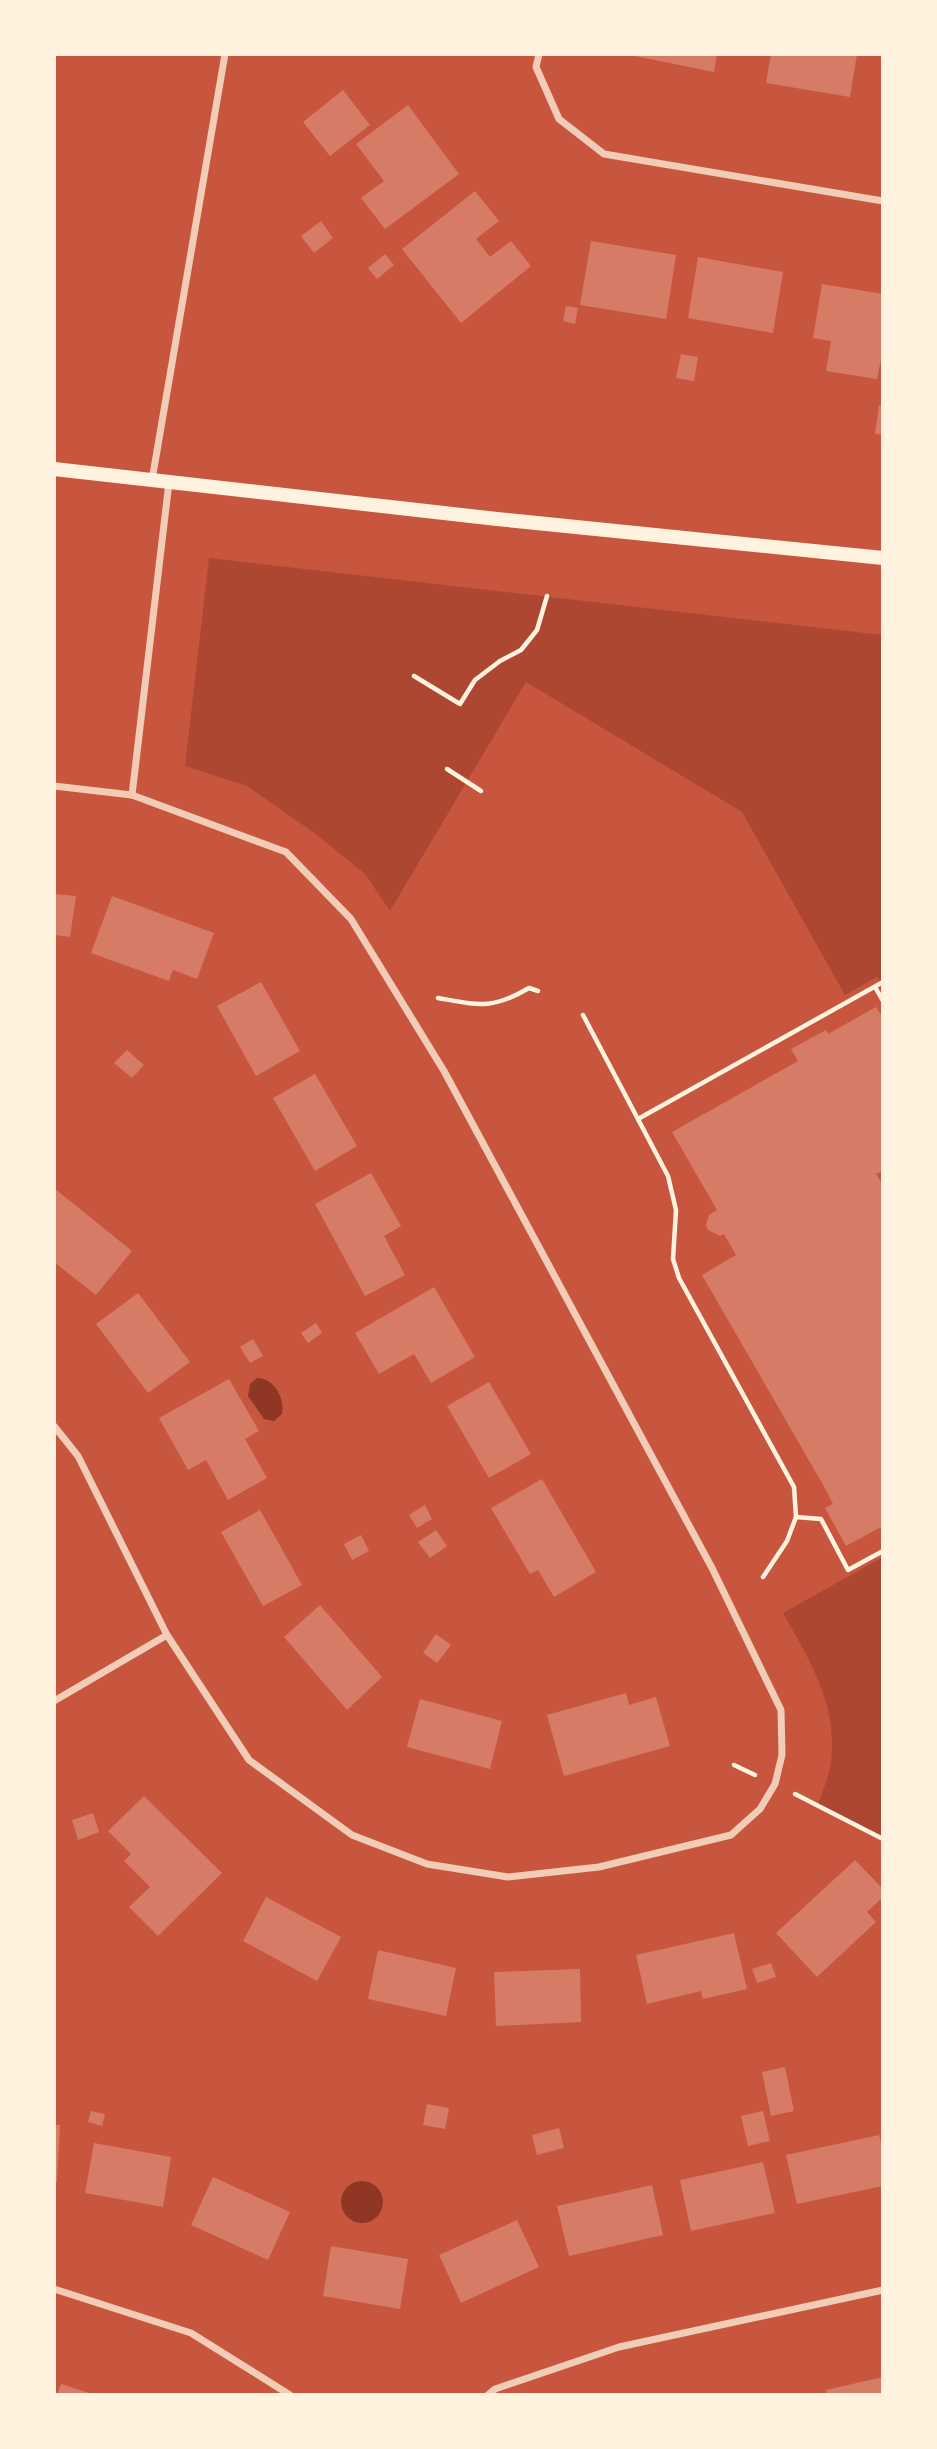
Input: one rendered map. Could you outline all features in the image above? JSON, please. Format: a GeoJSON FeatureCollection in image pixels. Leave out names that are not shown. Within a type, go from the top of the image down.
{"type":"FeatureCollection","features":[{"type":"Feature","properties":{"kind":"main road"},"geometry":{"type":"LineString","coordinates":[[54,469],[497,519],[883,558]]}},
{"type":"Feature","properties":{"kind":"street"},"geometry":{"type":"LineString","coordinates":[[152,480],[225,54]]}},
{"type":"Feature","properties":{"kind":"street"},"geometry":{"type":"LineString","coordinates":[[539,54],[536,67],[559,119],[604,154],[883,201]]}},
{"type":"Feature","properties":{"kind":"street"},"geometry":{"type":"LineString","coordinates":[[132,795],[169,482]]}},
{"type":"Feature","properties":{"kind":"street"},"geometry":{"type":"LineString","coordinates":[[54,786],[132,795],[286,852],[351,919],[444,1071],[712,1568],[781,1710],[782,1755],[775,1784],[760,1809],[731,1835],[598,1867],[508,1877],[427,1864],[352,1835],[249,1760],[167,1635],[78,1456],[54,1426]]}},
{"type":"Feature","properties":{"kind":"street"},"geometry":{"type":"LineString","coordinates":[[54,1701],[167,1635]]}},
{"type":"Feature","properties":{"kind":"street"},"geometry":{"type":"LineString","coordinates":[[54,2289],[191,2333],[290,2395]]}},
{"type":"Feature","properties":{"kind":"street"},"geometry":{"type":"LineString","coordinates":[[488,2395],[495,2389],[619,2347],[883,2290]]}},
{"type":"Feature","properties":{"kind":"path"},"geometry":{"type":"LineString","coordinates":[[414,676],[460,704],[475,680],[500,661],[521,650],[537,630],[547,596]]}},
{"type":"Feature","properties":{"kind":"path"},"geometry":{"type":"LineString","coordinates":[[447,769],[481,791]]}},
{"type":"Feature","properties":{"kind":"path"},"geometry":{"type":"LineString","coordinates":[[638,1119],[883,982]]}},
{"type":"Feature","properties":{"kind":"path"},"geometry":{"type":"LineString","coordinates":[[875,987],[883,1001]]}},
{"type":"Feature","properties":{"kind":"path"},"geometry":{"type":"LineString","coordinates":[[438,998],[491,1005],[508,1000],[528,988],[538,991]]}},
{"type":"Feature","properties":{"kind":"path"},"geometry":{"type":"LineString","coordinates":[[583,1015],[673,1192],[676,1210],[673,1259],[679,1278],[794,1487],[796,1517],[787,1541],[763,1577]]}},
{"type":"Feature","properties":{"kind":"path"},"geometry":{"type":"LineString","coordinates":[[796,1517],[821,1519],[848,1570],[883,1551]]}},
{"type":"Feature","properties":{"kind":"path"},"geometry":{"type":"LineString","coordinates":[[734,1765],[883,1839]]}},
{"type":"Feature","properties":{"kind":"shaded area"},"geometry":{"type":"Polygon","coordinates":[[[209,558],[883,635],[883,986],[877,977],[845,995],[742,812],[526,682],[390,911],[365,874],[313,832],[247,786],[185,766],[209,558]]]}},
{"type":"Feature","properties":{"kind":"shaded area"},"geometry":{"type":"Polygon","coordinates":[[[257,1378],[268,1381],[280,1396],[282,1414],[274,1421],[264,1419],[248,1396],[250,1384],[257,1378]]]}},
{"type":"Feature","properties":{"kind":"shaded area"},"geometry":{"type":"Polygon","coordinates":[[[883,1557],[883,1839],[818,1805],[830,1768],[831,1726],[827,1706],[813,1668],[783,1613],[883,1557]]]}},
{"type":"Feature","properties":{"kind":"shaded area"},"geometry":{"type":"Polygon","coordinates":[[[362,2181],[377,2187],[383,2202],[377,2217],[362,2223],[347,2217],[341,2202],[347,2187],[362,2181]]]}},
{"type":"Feature","properties":{"kind":"building"},"geometry":{"type":"Polygon","coordinates":[[[625,54],[717,54],[714,72],[625,54]]]}},
{"type":"Feature","properties":{"kind":"building"},"geometry":{"type":"Polygon","coordinates":[[[771,54],[857,54],[850,97],[766,83],[771,54]]]}},
{"type":"Feature","properties":{"kind":"building"},"geometry":{"type":"Polygon","coordinates":[[[343,90],[370,125],[330,156],[303,122],[343,90]]]}},
{"type":"Feature","properties":{"kind":"building"},"geometry":{"type":"Polygon","coordinates":[[[408,105],[459,174],[385,229],[361,198],[384,181],[356,144],[408,105]]]}},
{"type":"Feature","properties":{"kind":"building"},"geometry":{"type":"Polygon","coordinates":[[[475,191],[499,221],[476,239],[490,257],[511,241],[531,266],[461,323],[402,249],[475,191]]]}},
{"type":"Feature","properties":{"kind":"building"},"geometry":{"type":"Polygon","coordinates":[[[321,221],[333,238],[314,253],[301,236],[321,221]]]}},
{"type":"Feature","properties":{"kind":"building"},"geometry":{"type":"Polygon","coordinates":[[[591,241],[676,255],[666,319],[580,305],[591,241]]]}},
{"type":"Feature","properties":{"kind":"building"},"geometry":{"type":"Polygon","coordinates":[[[385,254],[394,265],[377,279],[368,268],[385,254]]]}},
{"type":"Feature","properties":{"kind":"building"},"geometry":{"type":"Polygon","coordinates":[[[698,257],[783,272],[773,333],[688,318],[698,257]]]}},
{"type":"Feature","properties":{"kind":"building"},"geometry":{"type":"Polygon","coordinates":[[[822,284],[883,294],[883,350],[877,379],[826,371],[831,341],[813,338],[822,284]]]}},
{"type":"Feature","properties":{"kind":"building"},"geometry":{"type":"Polygon","coordinates":[[[566,306],[578,308],[575,324],[563,321],[566,306]]]}},
{"type":"Feature","properties":{"kind":"building"},"geometry":{"type":"Polygon","coordinates":[[[681,354],[698,357],[694,381],[676,378],[681,354]]]}},
{"type":"Feature","properties":{"kind":"building"},"geometry":{"type":"Polygon","coordinates":[[[879,405],[883,406],[883,435],[875,434],[879,405]]]}},
{"type":"Feature","properties":{"kind":"building"},"geometry":{"type":"Polygon","coordinates":[[[54,894],[76,896],[70,937],[54,935],[54,894]]]}},
{"type":"Feature","properties":{"kind":"building"},"geometry":{"type":"Polygon","coordinates":[[[112,896],[214,933],[197,979],[173,970],[169,981],[91,953],[112,896]]]}},
{"type":"Feature","properties":{"kind":"building"},"geometry":{"type":"Polygon","coordinates":[[[261,982],[300,1051],[256,1076],[217,1006],[261,982]]]}},
{"type":"Feature","properties":{"kind":"building"},"geometry":{"type":"Polygon","coordinates":[[[876,1007],[883,1018],[883,1171],[876,1174],[883,1185],[883,1526],[846,1546],[825,1508],[833,1504],[826,1490],[702,1275],[736,1255],[724,1234],[720,1236],[708,1230],[706,1225],[709,1215],[717,1210],[672,1132],[798,1061],[791,1049],[826,1030],[828,1034],[876,1007]]]}},
{"type":"Feature","properties":{"kind":"building"},"geometry":{"type":"Polygon","coordinates":[[[127,1050],[144,1065],[132,1078],[114,1063],[127,1050]]]}},
{"type":"Feature","properties":{"kind":"building"},"geometry":{"type":"Polygon","coordinates":[[[315,1074],[357,1146],[315,1171],[273,1098],[315,1074]]]}},
{"type":"Feature","properties":{"kind":"building"},"geometry":{"type":"Polygon","coordinates":[[[371,1173],[401,1226],[384,1236],[405,1275],[365,1296],[315,1204],[371,1173]]]}},
{"type":"Feature","properties":{"kind":"building"},"geometry":{"type":"Polygon","coordinates":[[[54,1188],[132,1251],[96,1295],[54,1262],[54,1188]]]}},
{"type":"Feature","properties":{"kind":"building"},"geometry":{"type":"Polygon","coordinates":[[[434,1287],[475,1357],[431,1383],[414,1354],[379,1374],[355,1333],[434,1287]]]}},
{"type":"Feature","properties":{"kind":"building"},"geometry":{"type":"Polygon","coordinates":[[[138,1293],[190,1362],[148,1393],[96,1324],[138,1293]]]}},
{"type":"Feature","properties":{"kind":"building"},"geometry":{"type":"Polygon","coordinates":[[[316,1323],[322,1333],[308,1343],[301,1333],[316,1323]]]}},
{"type":"Feature","properties":{"kind":"building"},"geometry":{"type":"Polygon","coordinates":[[[253,1339],[263,1356],[250,1363],[240,1347],[253,1339]]]}},
{"type":"Feature","properties":{"kind":"building"},"geometry":{"type":"Polygon","coordinates":[[[229,1379],[259,1431],[245,1439],[267,1478],[228,1500],[206,1460],[188,1470],[159,1418],[229,1379]]]}},
{"type":"Feature","properties":{"kind":"building"},"geometry":{"type":"Polygon","coordinates":[[[489,1382],[531,1454],[489,1478],[447,1406],[489,1382]]]}},
{"type":"Feature","properties":{"kind":"building"},"geometry":{"type":"Polygon","coordinates":[[[542,1479],[596,1572],[554,1597],[538,1570],[530,1574],[491,1508],[542,1479]]]}},
{"type":"Feature","properties":{"kind":"building"},"geometry":{"type":"Polygon","coordinates":[[[425,1505],[432,1519],[417,1528],[409,1515],[425,1505]]]}},
{"type":"Feature","properties":{"kind":"building"},"geometry":{"type":"Polygon","coordinates":[[[260,1510],[302,1585],[263,1606],[221,1532],[260,1510]]]}},
{"type":"Feature","properties":{"kind":"building"},"geometry":{"type":"Polygon","coordinates":[[[436,1530],[447,1546],[430,1558],[418,1542],[436,1530]]]}},
{"type":"Feature","properties":{"kind":"building"},"geometry":{"type":"Polygon","coordinates":[[[361,1535],[369,1551],[352,1560],[344,1544],[361,1535]]]}},
{"type":"Feature","properties":{"kind":"building"},"geometry":{"type":"Polygon","coordinates":[[[320,1605],[382,1677],[347,1710],[284,1637],[320,1605]]]}},
{"type":"Feature","properties":{"kind":"building"},"geometry":{"type":"Polygon","coordinates":[[[436,1634],[451,1645],[437,1663],[423,1653],[436,1634]]]}},
{"type":"Feature","properties":{"kind":"building"},"geometry":{"type":"Polygon","coordinates":[[[626,1693],[629,1705],[656,1697],[670,1746],[564,1776],[547,1715],[626,1693]]]}},
{"type":"Feature","properties":{"kind":"building"},"geometry":{"type":"Polygon","coordinates":[[[420,1699],[502,1721],[490,1769],[407,1747],[420,1699]]]}},
{"type":"Feature","properties":{"kind":"building"},"geometry":{"type":"Polygon","coordinates":[[[144,1796],[222,1873],[158,1936],[129,1907],[150,1887],[124,1861],[131,1854],[108,1831],[144,1796]]]}},
{"type":"Feature","properties":{"kind":"building"},"geometry":{"type":"Polygon","coordinates":[[[93,1813],[99,1832],[78,1840],[72,1820],[93,1813]]]}},
{"type":"Feature","properties":{"kind":"building"},"geometry":{"type":"Polygon","coordinates":[[[855,1860],[883,1889],[883,1897],[867,1912],[876,1922],[817,1977],[776,1933],[855,1860]]]}},
{"type":"Feature","properties":{"kind":"building"},"geometry":{"type":"Polygon","coordinates":[[[266,1897],[341,1937],[317,1981],[243,1941],[266,1897]]]}},
{"type":"Feature","properties":{"kind":"building"},"geometry":{"type":"Polygon","coordinates":[[[734,1933],[747,1989],[703,1999],[701,1991],[647,2004],[636,1955],[734,1933]]]}},
{"type":"Feature","properties":{"kind":"building"},"geometry":{"type":"Polygon","coordinates":[[[378,1950],[456,1968],[446,2016],[368,1999],[378,1950]]]}},
{"type":"Feature","properties":{"kind":"building"},"geometry":{"type":"Polygon","coordinates":[[[771,1963],[776,1977],[757,1983],[752,1969],[771,1963]]]}},
{"type":"Feature","properties":{"kind":"building"},"geometry":{"type":"Polygon","coordinates":[[[580,1969],[581,2022],[496,2026],[494,1972],[580,1969]]]}},
{"type":"Feature","properties":{"kind":"building"},"geometry":{"type":"Polygon","coordinates":[[[785,2067],[794,2111],[771,2116],[762,2072],[785,2067]]]}},
{"type":"Feature","properties":{"kind":"building"},"geometry":{"type":"Polygon","coordinates":[[[427,2104],[449,2108],[445,2129],[423,2125],[427,2104]]]}},
{"type":"Feature","properties":{"kind":"building"},"geometry":{"type":"Polygon","coordinates":[[[91,2111],[105,2114],[102,2126],[88,2122],[91,2111]]]}},
{"type":"Feature","properties":{"kind":"building"},"geometry":{"type":"Polygon","coordinates":[[[763,2111],[770,2141],[748,2146],[741,2116],[763,2111]]]}},
{"type":"Feature","properties":{"kind":"building"},"geometry":{"type":"Polygon","coordinates":[[[54,2125],[60,2125],[57,2182],[54,2182],[54,2125]]]}},
{"type":"Feature","properties":{"kind":"building"},"geometry":{"type":"Polygon","coordinates":[[[559,2128],[564,2148],[537,2155],[532,2135],[559,2128]]]}},
{"type":"Feature","properties":{"kind":"building"},"geometry":{"type":"Polygon","coordinates":[[[879,2135],[883,2151],[883,2186],[797,2204],[786,2155],[879,2135]]]}},
{"type":"Feature","properties":{"kind":"building"},"geometry":{"type":"Polygon","coordinates":[[[94,2143],[171,2157],[163,2207],[85,2193],[94,2143]]]}},
{"type":"Feature","properties":{"kind":"building"},"geometry":{"type":"Polygon","coordinates":[[[763,2162],[775,2213],[691,2231],[680,2180],[763,2162]]]}},
{"type":"Feature","properties":{"kind":"building"},"geometry":{"type":"Polygon","coordinates":[[[213,2177],[290,2212],[268,2260],[191,2225],[213,2177]]]}},
{"type":"Feature","properties":{"kind":"building"},"geometry":{"type":"Polygon","coordinates":[[[652,2185],[663,2235],[569,2256],[557,2206],[652,2185]]]}},
{"type":"Feature","properties":{"kind":"building"},"geometry":{"type":"Polygon","coordinates":[[[517,2220],[539,2267],[461,2303],[439,2255],[517,2220]]]}},
{"type":"Feature","properties":{"kind":"building"},"geometry":{"type":"Polygon","coordinates":[[[331,2246],[408,2259],[400,2309],[323,2296],[331,2246]]]}},
{"type":"Feature","properties":{"kind":"building"},"geometry":{"type":"Polygon","coordinates":[[[883,2377],[883,2395],[827,2395],[826,2390],[883,2377]]]}},
{"type":"Feature","properties":{"kind":"building"},"geometry":{"type":"Polygon","coordinates":[[[61,2384],[92,2394],[92,2395],[57,2395],[61,2384]]]}}]}
